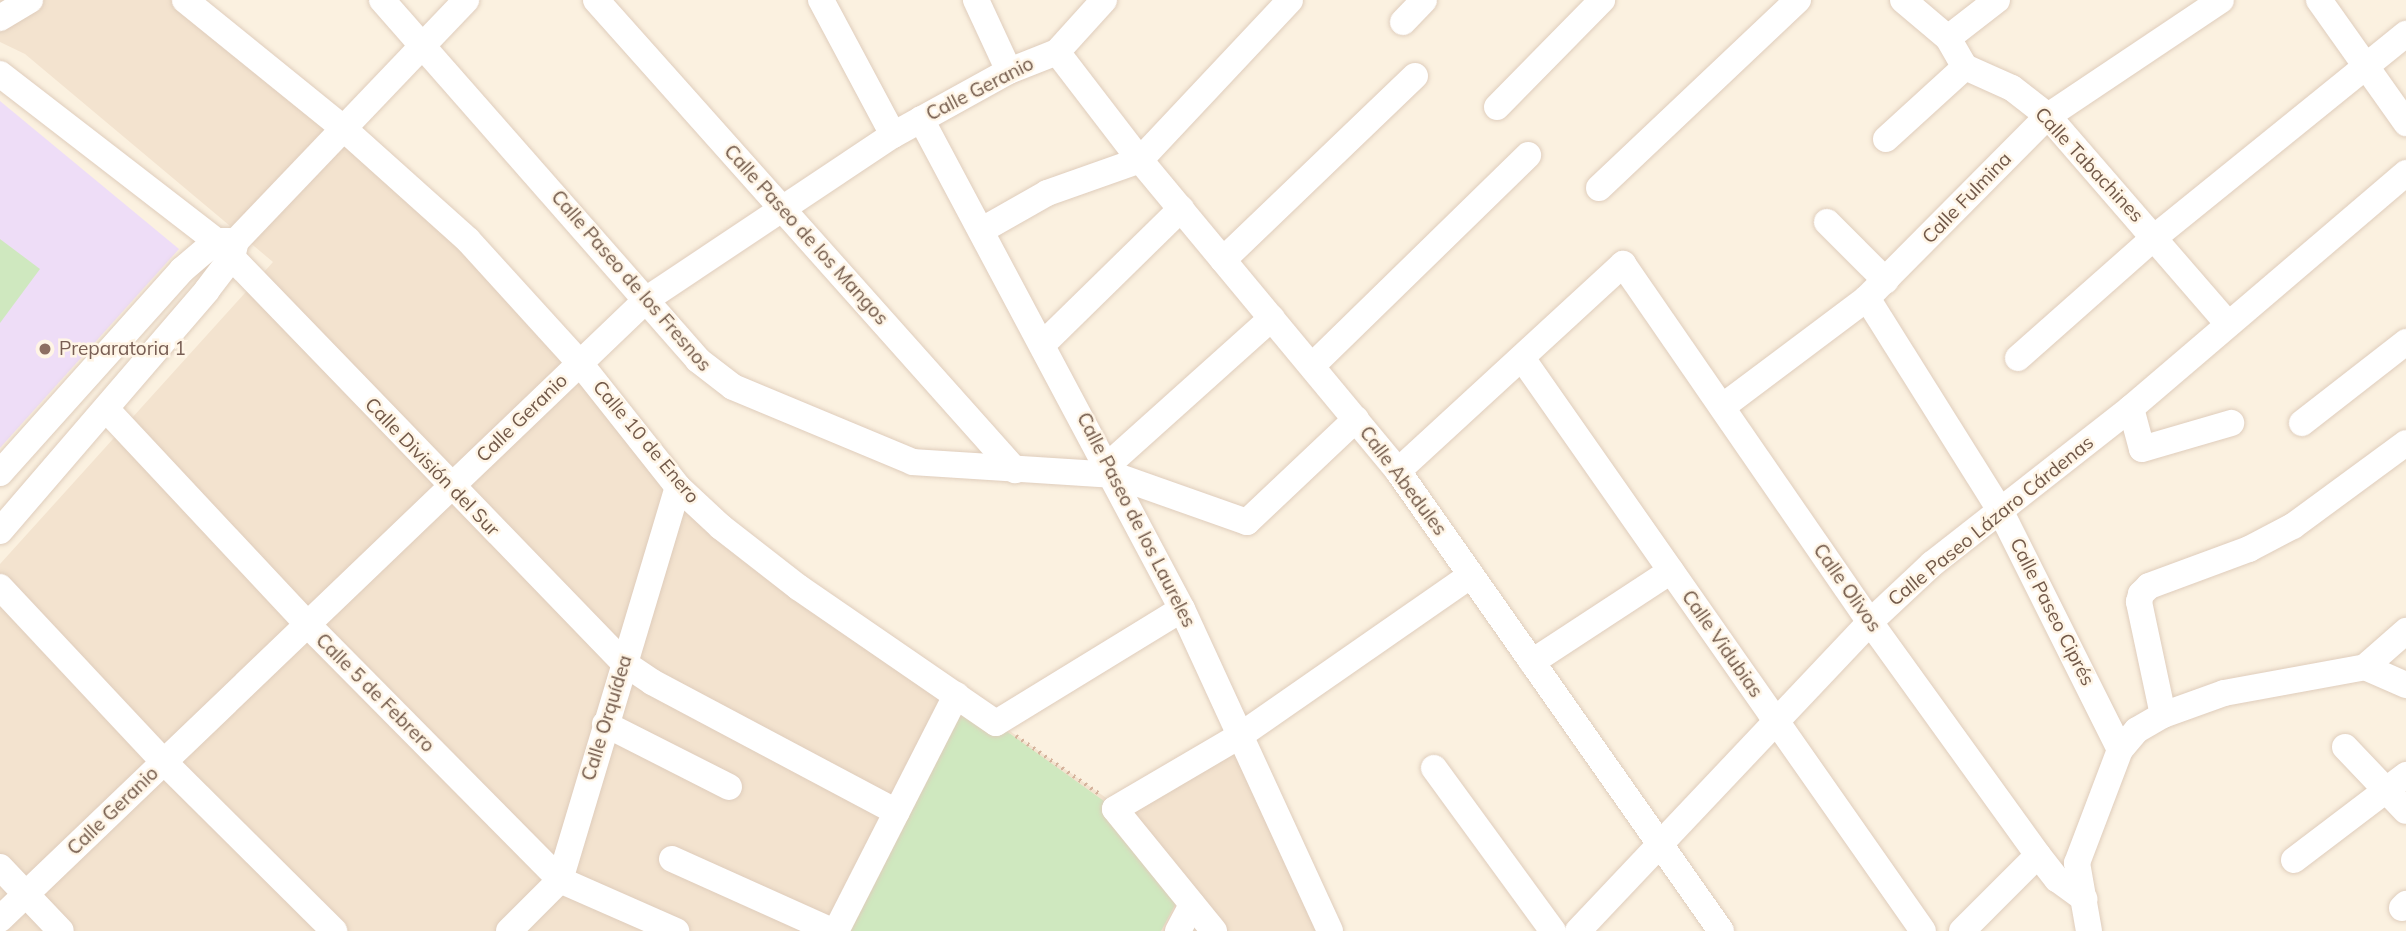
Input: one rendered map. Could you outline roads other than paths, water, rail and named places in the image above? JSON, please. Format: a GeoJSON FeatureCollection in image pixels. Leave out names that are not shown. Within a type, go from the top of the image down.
{"type":"FeatureCollection","features":[{"type":"Feature","properties":{"kind":"street"},"geometry":{"type":"LineString","coordinates":[[0,18],[30,0]]}},
{"type":"Feature","properties":{"kind":"street","name":"Calle 10 de Enero"},"geometry":{"type":"LineString","coordinates":[[185,0],[342,127],[468,240],[579,362],[678,487],[721,527],[798,587],[996,723],[1182,608]]}},
{"type":"Feature","properties":{"kind":"street","name":"Calle Paseo de los Fresnos"},"geometry":{"type":"LineString","coordinates":[[382,0],[424,44],[698,360],[733,387],[912,462],[1015,470],[1111,470],[1247,522],[1356,419]]}},
{"type":"Feature","properties":{"kind":"street"},"geometry":{"type":"LineString","coordinates":[[0,531],[107,410],[228,246],[466,0]]}},
{"type":"Feature","properties":{"kind":"street","name":"Calle Paseo de los Mangos"},"geometry":{"type":"LineString","coordinates":[[596,0],[1015,470]]}},
{"type":"Feature","properties":{"kind":"street"},"geometry":{"type":"LineString","coordinates":[[821,0],[894,135]]}},
{"type":"Feature","properties":{"kind":"street"},"geometry":{"type":"LineString","coordinates":[[976,0],[1009,71]]}},
{"type":"Feature","properties":{"kind":"street","name":"Calle Geranio"},"geometry":{"type":"LineString","coordinates":[[0,919],[647,299],[894,135],[1009,71],[1057,52],[1104,0]]}},
{"type":"Feature","properties":{"kind":"street"},"geometry":{"type":"LineString","coordinates":[[982,230],[1046,192],[1140,160],[1290,0]]}},
{"type":"Feature","properties":{"kind":"street"},"geometry":{"type":"LineString","coordinates":[[1403,22],[1424,0]]}},
{"type":"Feature","properties":{"kind":"street"},"geometry":{"type":"LineString","coordinates":[[1497,107],[1602,0]]}},
{"type":"Feature","properties":{"kind":"street"},"geometry":{"type":"LineString","coordinates":[[1599,188],[1798,0]]}},
{"type":"Feature","properties":{"kind":"street"},"geometry":{"type":"LineString","coordinates":[[1886,139],[1965,67],[1948,38],[1903,0]]}},
{"type":"Feature","properties":{"kind":"street"},"geometry":{"type":"LineString","coordinates":[[1948,38],[1997,0]]}},
{"type":"Feature","properties":{"kind":"street","name":"Calle Fulmina"},"geometry":{"type":"LineString","coordinates":[[1722,407],[1877,290],[2048,116],[2221,0]]}},
{"type":"Feature","properties":{"kind":"street"},"geometry":{"type":"LineString","coordinates":[[2319,0],[2406,123]]}},
{"type":"Feature","properties":{"kind":"street"},"geometry":{"type":"LineString","coordinates":[[2018,358],[2155,237],[2406,34]]}},
{"type":"Feature","properties":{"kind":"street","name":"Calle Abedules"},"geometry":{"type":"LineString","coordinates":[[1057,52],[1140,160],[1398,471],[1721,931]]}},
{"type":"Feature","properties":{"kind":"street","name":"Calle Tabachines"},"geometry":{"type":"LineString","coordinates":[[1965,67],[2012,88],[2048,116],[2228,324]]}},
{"type":"Feature","properties":{"kind":"street","name":"Calle División del Sur"},"geometry":{"type":"LineString","coordinates":[[0,74],[228,246],[450,487],[624,663],[652,682],[897,812]]}},
{"type":"Feature","properties":{"kind":"street"},"geometry":{"type":"LineString","coordinates":[[1223,260],[1415,76]]}},
{"type":"Feature","properties":{"kind":"street","name":"Calle Paseo de los Laureles"},"geometry":{"type":"LineString","coordinates":[[921,119],[1044,343],[1182,608],[1330,931]]}},
{"type":"Feature","properties":{"kind":"street"},"geometry":{"type":"LineString","coordinates":[[1312,366],[1528,155]]}},
{"type":"Feature","properties":{"kind":"street","name":"Calle Paseo Lázaro Cárdenas"},"geometry":{"type":"LineString","coordinates":[[1578,931],[1870,622],[2000,510],[2131,408],[2406,173]]}},
{"type":"Feature","properties":{"kind":"street"},"geometry":{"type":"LineString","coordinates":[[1044,343],[1181,209]]}},
{"type":"Feature","properties":{"kind":"street","name":"Calle Paseo Ciprés"},"geometry":{"type":"LineString","coordinates":[[1827,222],[1877,290],[2000,510],[2120,750]]}},
{"type":"Feature","properties":{"kind":"street"},"geometry":{"type":"LineString","coordinates":[[41,485],[6,467],[182,270],[228,246]]}},
{"type":"Feature","properties":{"kind":"street","name":"Calle Olivos"},"geometry":{"type":"LineString","coordinates":[[1522,358],[1623,264],[1870,622],[2038,855],[2057,879],[2085,899]]}},
{"type":"Feature","properties":{"kind":"street"},"geometry":{"type":"LineString","coordinates":[[1111,470],[1272,318]]}},
{"type":"Feature","properties":{"kind":"street"},"geometry":{"type":"LineString","coordinates":[[2302,423],[2406,341]]}},
{"type":"Feature","properties":{"kind":"street"},"geometry":{"type":"LineString","coordinates":[[1398,471],[1522,358]]}},
{"type":"Feature","properties":{"kind":"street","name":"Calle Vidubias"},"geometry":{"type":"LineString","coordinates":[[1522,358],[1923,931]]}},
{"type":"Feature","properties":{"kind":"street"},"geometry":{"type":"LineString","coordinates":[[2131,408],[2142,449],[2231,423]]}},
{"type":"Feature","properties":{"kind":"street","name":"Calle 5 de Febrero"},"geometry":{"type":"LineString","coordinates":[[107,410],[307,624],[559,880],[676,931]]}},
{"type":"Feature","properties":{"kind":"street"},"geometry":{"type":"LineString","coordinates":[[2164,715],[2139,603],[2141,594],[2149,586],[2249,549],[2293,526],[2406,443]]}},
{"type":"Feature","properties":{"kind":"street","name":"Calle Orquídea"},"geometry":{"type":"LineString","coordinates":[[509,931],[559,880],[678,487]]}},
{"type":"Feature","properties":{"kind":"street"},"geometry":{"type":"LineString","coordinates":[[1532,662],[1671,571]]}},
{"type":"Feature","properties":{"kind":"street"},"geometry":{"type":"LineString","coordinates":[[1214,931],[1115,809],[1241,735],[1471,575]]}},
{"type":"Feature","properties":{"kind":"street"},"geometry":{"type":"LineString","coordinates":[[0,587],[164,762],[334,931]]}},
{"type":"Feature","properties":{"kind":"street"},"geometry":{"type":"LineString","coordinates":[[2089,931],[2077,863],[2120,750],[2137,730],[2164,715],[2224,693],[2365,667],[2406,631]]}},
{"type":"Feature","properties":{"kind":"street"},"geometry":{"type":"LineString","coordinates":[[2365,667],[2406,685]]}},
{"type":"Feature","properties":{"kind":"street"},"geometry":{"type":"LineString","coordinates":[[673,859],[834,931],[956,695]]}},
{"type":"Feature","properties":{"kind":"street"},"geometry":{"type":"LineString","coordinates":[[605,724],[729,787]]}},
{"type":"Feature","properties":{"kind":"street"},"geometry":{"type":"LineString","coordinates":[[2345,747],[2406,811]]}},
{"type":"Feature","properties":{"kind":"street"},"geometry":{"type":"LineString","coordinates":[[1434,768],[1553,931]]}},
{"type":"Feature","properties":{"kind":"street"},"geometry":{"type":"LineString","coordinates":[[2294,860],[2406,775]]}},
{"type":"Feature","properties":{"kind":"street"},"geometry":{"type":"LineString","coordinates":[[1962,931],[2038,855]]}},
{"type":"Feature","properties":{"kind":"street"},"geometry":{"type":"LineString","coordinates":[[0,867],[61,931]]}},
{"type":"Feature","properties":{"kind":"street"},"geometry":{"type":"LineString","coordinates":[[1178,931],[1192,905]]}},
{"type":"Feature","properties":{"kind":"place","name":"Preparatoria 1"},"geometry":{"type":"Point","coordinates":[45,349]}}]}
